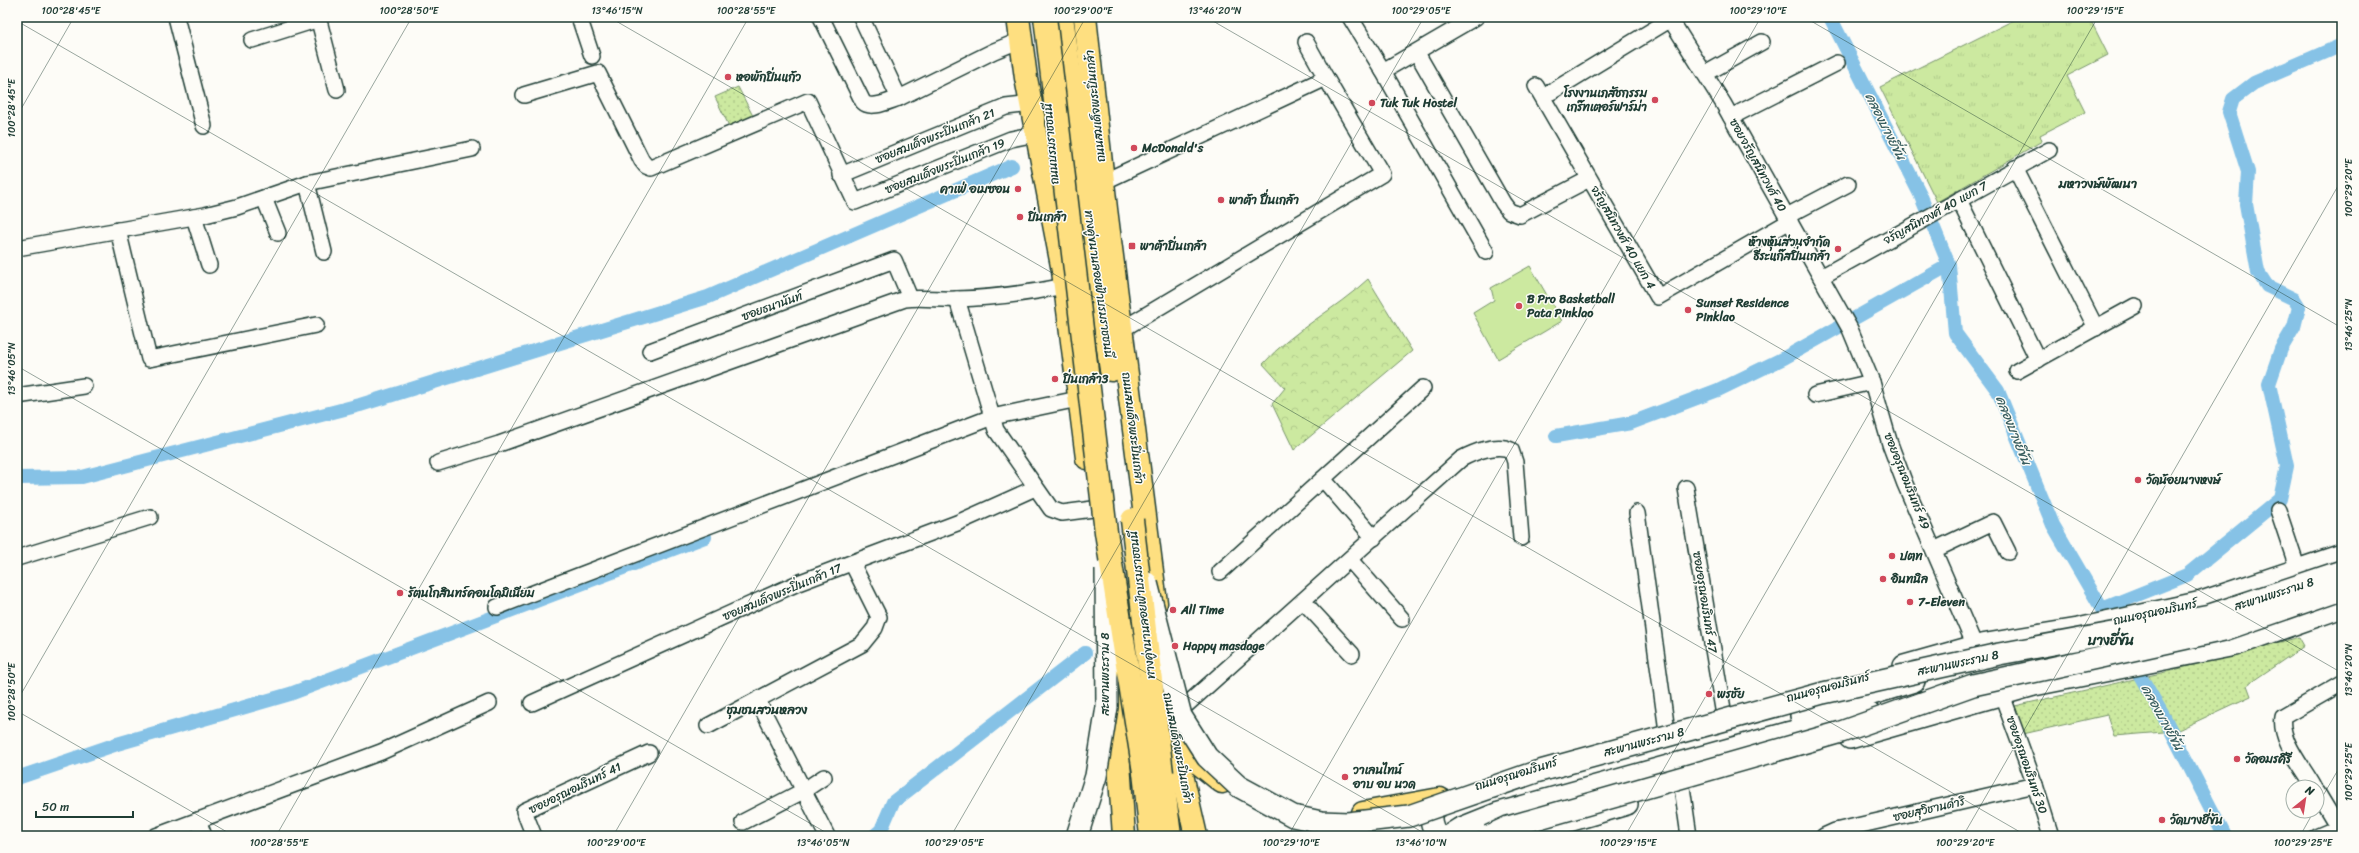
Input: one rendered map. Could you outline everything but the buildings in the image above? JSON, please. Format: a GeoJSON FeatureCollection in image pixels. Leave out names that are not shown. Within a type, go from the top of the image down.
{"type":"FeatureCollection","features":[{"type":"Feature","properties":{"kind":"main road"},"geometry":{"type":"LineString","coordinates":[[1018,17],[1036,134],[1064,279],[1078,399],[1112,657],[1124,836]]}},
{"type":"Feature","properties":{"kind":"main road","name":"ถนนบรมราชชนนี"},"geometry":{"type":"LineString","coordinates":[[1036,17],[1045,77],[1064,279]]}},
{"type":"Feature","properties":{"kind":"main road","name":"ทางคู่ขนานลอยฟ้าบรมราชชนนี"},"geometry":{"type":"LineString","coordinates":[[1045,17],[1106,532],[1144,772],[1151,836]]}},
{"type":"Feature","properties":{"kind":"main road","name":"ทางคู่ขนานลอยฟ้าบรมราชชนนี"},"geometry":{"type":"LineString","coordinates":[[1062,17],[1132,520],[1170,836]]}},
{"type":"Feature","properties":{"kind":"main road"},"geometry":{"type":"LineString","coordinates":[[1069,17],[1085,122],[1106,209]]}},
{"type":"Feature","properties":{"kind":"main road","name":"ถนนสมเด็จพระปิ่นเกล้า"},"geometry":{"type":"LineString","coordinates":[[1084,17],[1106,209],[1170,720],[1196,836]]}},
{"type":"Feature","properties":{"kind":"main road","name":"สะพานพระราม 8"},"geometry":{"type":"LineString","coordinates":[[1132,520],[1181,716],[1198,745],[1222,774],[1256,798],[1293,816],[1321,822],[1348,823],[1409,816],[1536,772],[1823,693],[1999,654],[2210,614],[2342,572]]}},
{"type":"Feature","properties":{"kind":"main road","name":"สะพานพระราม 8"},"geometry":{"type":"LineString","coordinates":[[1077,836],[1096,776],[1107,707],[1105,634],[1106,532]]}},
{"type":"Feature","properties":{"kind":"main road","name":"ถนนอรุณอมรินทร์"},"geometry":{"type":"LineString","coordinates":[[1318,836],[1538,767],[1975,646],[2037,637],[2202,602],[2342,555]]}},
{"type":"Feature","properties":{"kind":"main road","name":"สะพานพระราม 8"},"geometry":{"type":"LineString","coordinates":[[1489,836],[1508,827],[1841,732],[1973,685],[2224,630],[2342,589]]}},
{"type":"Feature","properties":{"kind":"main road"},"geometry":{"type":"LineString","coordinates":[[1409,816],[1451,812],[1834,715],[1972,692],[2034,685],[2234,645],[2342,607]]}},
{"type":"Feature","properties":{"kind":"main road"},"geometry":{"type":"LineString","coordinates":[[1448,836],[1459,829],[1499,813],[1834,715],[2037,637]]}},
{"type":"Feature","properties":{"kind":"main road"},"geometry":{"type":"LineString","coordinates":[[1112,657],[1127,677],[1141,679],[1155,673],[1161,664],[1162,652]]}},
{"type":"Feature","properties":{"kind":"main road"},"geometry":{"type":"LineString","coordinates":[[1518,836],[2034,685]]}},
{"type":"Feature","properties":{"kind":"main road"},"geometry":{"type":"LineString","coordinates":[[1066,836],[1098,784],[1117,736]]}},
{"type":"Feature","properties":{"kind":"main road"},"geometry":{"type":"LineString","coordinates":[[1175,744],[1233,790],[1255,802],[1296,814],[1341,815],[1440,798]]}},
{"type":"Feature","properties":{"kind":"main road"},"geometry":{"type":"LineString","coordinates":[[1437,836],[1431,826],[1431,812],[1440,798]]}},
{"type":"Feature","properties":{"kind":"street"},"geometry":{"type":"LineString","coordinates":[[176,17],[204,126]]}},
{"type":"Feature","properties":{"kind":"street"},"geometry":{"type":"LineString","coordinates":[[579,17],[592,56]]}},
{"type":"Feature","properties":{"kind":"street"},"geometry":{"type":"LineString","coordinates":[[821,17],[863,102],[868,105],[898,98],[994,51],[1021,40]]}},
{"type":"Feature","properties":{"kind":"street"},"geometry":{"type":"LineString","coordinates":[[861,17],[898,98]]}},
{"type":"Feature","properties":{"kind":"street"},"geometry":{"type":"LineString","coordinates":[[1350,17],[1383,71],[1486,252]]}},
{"type":"Feature","properties":{"kind":"street"},"geometry":{"type":"LineString","coordinates":[[1383,71],[1417,53],[1476,17]]}},
{"type":"Feature","properties":{"kind":"street"},"geometry":{"type":"LineString","coordinates":[[252,40],[319,18],[337,90]]}},
{"type":"Feature","properties":{"kind":"street"},"geometry":{"type":"LineString","coordinates":[[1551,92],[1670,18]]}},
{"type":"Feature","properties":{"kind":"street","name":"ซอยจรัญสนิทวงศ์ 40"},"geometry":{"type":"LineString","coordinates":[[1670,18],[1731,117],[1842,315]]}},
{"type":"Feature","properties":{"kind":"street"},"geometry":{"type":"LineString","coordinates":[[1121,330],[1382,174],[1306,42]]}},
{"type":"Feature","properties":{"kind":"street"},"geometry":{"type":"LineString","coordinates":[[1705,74],[1762,42]]}},
{"type":"Feature","properties":{"kind":"street"},"geometry":{"type":"LineString","coordinates":[[1417,53],[1509,211],[1520,215],[1589,179]]}},
{"type":"Feature","properties":{"kind":"street"},"geometry":{"type":"LineString","coordinates":[[1731,117],[1838,63]]}},
{"type":"Feature","properties":{"kind":"street"},"geometry":{"type":"LineString","coordinates":[[524,95],[598,73],[642,161],[646,166],[651,168],[808,101],[841,175]]}},
{"type":"Feature","properties":{"kind":"street"},"geometry":{"type":"LineString","coordinates":[[1103,182],[1326,78]]}},
{"type":"Feature","properties":{"kind":"street","name":"จรัญสนิทวงศ์ 40 แยก 4"},"geometry":{"type":"LineString","coordinates":[[1536,86],[1658,297],[1788,218]]}},
{"type":"Feature","properties":{"kind":"street","name":"ซอยสมเด็จพระปิ่นเกล้า 21"},"geometry":{"type":"LineString","coordinates":[[841,175],[1006,107],[1031,104]]}},
{"type":"Feature","properties":{"kind":"street","name":"ซอยสมเด็จพระปิ่นเกล้า 19"},"geometry":{"type":"LineString","coordinates":[[841,175],[855,202],[1011,139],[1036,134]]}},
{"type":"Feature","properties":{"kind":"street"},"geometry":{"type":"LineString","coordinates":[[17,248],[194,217],[237,207],[307,183],[472,149]]}},
{"type":"Feature","properties":{"kind":"street","name":"จรัญสนิทวงศ์ 40 แยก 7"},"geometry":{"type":"LineString","coordinates":[[1821,277],[2049,150]]}},
{"type":"Feature","properties":{"kind":"street"},"geometry":{"type":"LineString","coordinates":[[2015,168],[2096,328]]}},
{"type":"Feature","properties":{"kind":"street"},"geometry":{"type":"LineString","coordinates":[[307,183],[324,252]]}},
{"type":"Feature","properties":{"kind":"street"},"geometry":{"type":"LineString","coordinates":[[1788,218],[1848,184]]}},
{"type":"Feature","properties":{"kind":"street"},"geometry":{"type":"LineString","coordinates":[[264,198],[278,234]]}},
{"type":"Feature","properties":{"kind":"street"},"geometry":{"type":"LineString","coordinates":[[1959,200],[2038,360]]}},
{"type":"Feature","properties":{"kind":"street"},"geometry":{"type":"LineString","coordinates":[[194,217],[209,265]]}},
{"type":"Feature","properties":{"kind":"street"},"geometry":{"type":"LineString","coordinates":[[118,230],[149,360],[316,326]]}},
{"type":"Feature","properties":{"kind":"street","name":"ซอยธนานันท์"},"geometry":{"type":"LineString","coordinates":[[650,351],[894,260],[910,298]]}},
{"type":"Feature","properties":{"kind":"street"},"geometry":{"type":"LineString","coordinates":[[438,463],[499,444],[910,298],[926,297],[957,299],[1040,291],[1064,279]]}},
{"type":"Feature","properties":{"kind":"street"},"geometry":{"type":"LineString","coordinates":[[957,299],[996,430],[1035,488],[1052,509],[1062,513],[1093,509]]}},
{"type":"Feature","properties":{"kind":"street"},"geometry":{"type":"LineString","coordinates":[[2017,371],[2135,306]]}},
{"type":"Feature","properties":{"kind":"street","name":"ซอยอรุณอมรินทร์ 49"},"geometry":{"type":"LineString","coordinates":[[1842,315],[1850,329],[1872,382],[1900,471],[1975,646]]}},
{"type":"Feature","properties":{"kind":"street"},"geometry":{"type":"LineString","coordinates":[[1815,395],[1872,382]]}},
{"type":"Feature","properties":{"kind":"street"},"geometry":{"type":"LineString","coordinates":[[17,396],[84,386]]}},
{"type":"Feature","properties":{"kind":"street"},"geometry":{"type":"LineString","coordinates":[[1220,572],[1424,388]]}},
{"type":"Feature","properties":{"kind":"street"},"geometry":{"type":"LineString","coordinates":[[497,607],[992,417],[1078,399]]}},
{"type":"Feature","properties":{"kind":"street"},"geometry":{"type":"LineString","coordinates":[[1170,720],[1461,459],[1477,452],[1506,447],[1511,450],[1514,462],[1521,538]]}},
{"type":"Feature","properties":{"kind":"street"},"geometry":{"type":"LineString","coordinates":[[1323,479],[1374,538]]}},
{"type":"Feature","properties":{"kind":"street","name":"ซอยสมเด็จพระปิ่นเกล้า 17"},"geometry":{"type":"LineString","coordinates":[[532,703],[798,583],[957,523],[1035,488]]}},
{"type":"Feature","properties":{"kind":"street","name":"ซอยอรุณอมรินทร์ 47"},"geometry":{"type":"LineString","coordinates":[[1686,488],[1724,715]]}},
{"type":"Feature","properties":{"kind":"street"},"geometry":{"type":"LineString","coordinates":[[2278,510],[2298,570]]}},
{"type":"Feature","properties":{"kind":"street"},"geometry":{"type":"LineString","coordinates":[[1638,513],[1667,731]]}},
{"type":"Feature","properties":{"kind":"street"},"geometry":{"type":"LineString","coordinates":[[17,558],[150,516]]}},
{"type":"Feature","properties":{"kind":"street"},"geometry":{"type":"LineString","coordinates":[[1934,550],[1993,522],[2008,552]]}},
{"type":"Feature","properties":{"kind":"street"},"geometry":{"type":"LineString","coordinates":[[1350,560],[1402,619]]}},
{"type":"Feature","properties":{"kind":"street"},"geometry":{"type":"LineString","coordinates":[[708,726],[758,701],[862,644],[875,628],[879,617],[852,563]]}},
{"type":"Feature","properties":{"kind":"street"},"geometry":{"type":"LineString","coordinates":[[1303,601],[1352,654]]}},
{"type":"Feature","properties":{"kind":"street"},"geometry":{"type":"LineString","coordinates":[[2309,779],[2285,737],[2281,726],[2283,717],[2342,683]]}},
{"type":"Feature","properties":{"kind":"street","name":"ซอยอรุณอมรินทร์ 30"},"geometry":{"type":"LineString","coordinates":[[2002,695],[2035,785],[2051,836]]}},
{"type":"Feature","properties":{"kind":"street"},"geometry":{"type":"LineString","coordinates":[[758,701],[826,836]]}},
{"type":"Feature","properties":{"kind":"street"},"geometry":{"type":"LineString","coordinates":[[156,836],[381,752],[489,703]]}},
{"type":"Feature","properties":{"kind":"street","name":"ซอยอรุณอมรินทร์ 41"},"geometry":{"type":"LineString","coordinates":[[534,836],[524,812],[649,753]]}},
{"type":"Feature","properties":{"kind":"street"},"geometry":{"type":"LineString","coordinates":[[743,822],[803,791],[824,777]]}},
{"type":"Feature","properties":{"kind":"street","name":"ซอยสุวิชานดำริ"},"geometry":{"type":"LineString","coordinates":[[1824,836],[1835,831],[2035,785]]}},
{"type":"Feature","properties":{"kind":"street"},"geometry":{"type":"LineString","coordinates":[[1682,787],[1689,836]]}},
{"type":"Feature","properties":{"kind":"street"},"geometry":{"type":"LineString","coordinates":[[2316,836],[2340,826],[2325,804]]}},
{"type":"Feature","properties":{"kind":"street"},"geometry":{"type":"LineString","coordinates":[[198,820],[204,836]]}},
{"type":"Feature","properties":{"kind":"green space"},"geometry":{"type":"Polygon","coordinates":[[[2020,17],[2089,17],[2108,55],[2067,76],[2085,112],[2040,135],[2042,141],[1937,202],[1880,87],[2020,17]]]}},
{"type":"Feature","properties":{"kind":"green space"},"geometry":{"type":"Polygon","coordinates":[[[738,87],[753,116],[729,126],[715,97],[738,87]]]}},
{"type":"Feature","properties":{"kind":"green space","name":"B Pro Basketball Pata Pinklao"},"geometry":{"type":"Polygon","coordinates":[[[1530,266],[1562,321],[1498,359],[1473,313],[1494,300],[1491,288],[1530,266]]]}},
{"type":"Feature","properties":{"kind":"green space"},"geometry":{"type":"Polygon","coordinates":[[[1368,279],[1412,351],[1294,450],[1272,404],[1285,388],[1263,364],[1287,341],[1342,301],[1368,279]]]}},
{"type":"Feature","properties":{"kind":"green space"},"geometry":{"type":"Polygon","coordinates":[[[2299,637],[2304,646],[2247,685],[2251,696],[2176,731],[2114,736],[2107,715],[2023,734],[2015,706],[2170,671],[2299,637]]]}},
{"type":"Feature","properties":{"kind":"waterway","name":"คลองบางยี่ขัน"},"geometry":{"type":"LineString","coordinates":[[1830,17],[1920,194],[1949,265],[1955,333],[1998,391],[2053,525],[2113,628]]}},
{"type":"Feature","properties":{"kind":"waterway"},"geometry":{"type":"LineString","coordinates":[[2102,609],[2187,575],[2280,499],[2287,466],[2269,384],[2281,349],[2294,327],[2299,307],[2294,299],[2267,286],[2258,272],[2246,204],[2248,172],[2229,112],[2233,99],[2254,83],[2342,45]]}},
{"type":"Feature","properties":{"kind":"waterway"},"geometry":{"type":"LineString","coordinates":[[17,478],[82,477],[360,405],[708,297],[1012,166]]}},
{"type":"Feature","properties":{"kind":"waterway"},"geometry":{"type":"LineString","coordinates":[[1556,436],[1631,423],[1718,390],[1784,358],[1949,265]]}},
{"type":"Feature","properties":{"kind":"waterway"},"geometry":{"type":"LineString","coordinates":[[17,778],[117,744],[290,694],[705,537]]}},
{"type":"Feature","properties":{"kind":"waterway"},"geometry":{"type":"LineString","coordinates":[[874,836],[881,830],[893,802],[1085,653]]}},
{"type":"Feature","properties":{"kind":"waterway","name":"คลองบางยี่ขัน"},"geometry":{"type":"LineString","coordinates":[[2130,658],[2164,717],[2225,836]]}},
{"type":"Feature","properties":{"kind":"place","name":"หอพักปิ่นแก้ว"},"geometry":{"type":"Point","coordinates":[728,77]}},
{"type":"Feature","properties":{"kind":"place","name":"โรงงานเภสัชกรรม เกร๊ทเตอร์ฟาร์ม่า"},"geometry":{"type":"Point","coordinates":[1655,100]}},
{"type":"Feature","properties":{"kind":"place","name":"Tuk Tuk Hostel"},"geometry":{"type":"Point","coordinates":[1372,103]}},
{"type":"Feature","properties":{"kind":"place","name":"McDonald's"},"geometry":{"type":"Point","coordinates":[1134,148]}},
{"type":"Feature","properties":{"kind":"place","name":"คาเฟ่ อเมซอน"},"geometry":{"type":"Point","coordinates":[1018,189]}},
{"type":"Feature","properties":{"kind":"place","name":"พาต้า ปื่นเกล้า"},"geometry":{"type":"Point","coordinates":[1221,200]}},
{"type":"Feature","properties":{"kind":"place","name":"ปิ่นเกล้า"},"geometry":{"type":"Point","coordinates":[1020,217]}},
{"type":"Feature","properties":{"kind":"place","name":"พาต้าปิ่นเกล้า"},"geometry":{"type":"Point","coordinates":[1132,246]}},
{"type":"Feature","properties":{"kind":"place","name":"ห้างหุ้นส่วนจำกัด ธีระแก๊สปิ่นเกล้า"},"geometry":{"type":"Point","coordinates":[1838,249]}},
{"type":"Feature","properties":{"kind":"place","name":"B Pro Basketball Pata Pinklao"},"geometry":{"type":"Point","coordinates":[1519,306]}},
{"type":"Feature","properties":{"kind":"place","name":"Sunset Residence Pinklao"},"geometry":{"type":"Point","coordinates":[1688,310]}},
{"type":"Feature","properties":{"kind":"place","name":"ปิ่นเกล้า3"},"geometry":{"type":"Point","coordinates":[1055,379]}},
{"type":"Feature","properties":{"kind":"place","name":"วัดน้อยนางหงษ์"},"geometry":{"type":"Point","coordinates":[2138,480]}},
{"type":"Feature","properties":{"kind":"place","name":"ปตท"},"geometry":{"type":"Point","coordinates":[1892,556]}},
{"type":"Feature","properties":{"kind":"place","name":"อินทนิล"},"geometry":{"type":"Point","coordinates":[1883,579]}},
{"type":"Feature","properties":{"kind":"place","name":"รัตนโกสินทร์คอนโดมิเนียม"},"geometry":{"type":"Point","coordinates":[400,593]}},
{"type":"Feature","properties":{"kind":"place","name":"7-Eleven"},"geometry":{"type":"Point","coordinates":[1910,602]}},
{"type":"Feature","properties":{"kind":"place","name":"All Time"},"geometry":{"type":"Point","coordinates":[1173,610]}},
{"type":"Feature","properties":{"kind":"place","name":"Happy masdage"},"geometry":{"type":"Point","coordinates":[1175,646]}},
{"type":"Feature","properties":{"kind":"place","name":"พรชัย"},"geometry":{"type":"Point","coordinates":[1709,694]}},
{"type":"Feature","properties":{"kind":"place","name":"วัดอมรคีรี"},"geometry":{"type":"Point","coordinates":[2237,759]}},
{"type":"Feature","properties":{"kind":"place","name":"วาเลนไทน์ อาบ อบ นวด"},"geometry":{"type":"Point","coordinates":[1345,777]}},
{"type":"Feature","properties":{"kind":"place","name":"วัดบางยี่ขัน"},"geometry":{"type":"Point","coordinates":[2162,820]}},
{"type":"Feature","properties":{"kind":"district","name":"มหาวงษ์พัฒนา"},"geometry":{"type":"Point","coordinates":[2098,183]}},
{"type":"Feature","properties":{"kind":"district","name":"บางยี่ขัน"},"geometry":{"type":"Point","coordinates":[2111,640]}},
{"type":"Feature","properties":{"kind":"district","name":"ชุมชนสวนหลวง"},"geometry":{"type":"Point","coordinates":[767,709]}}]}
